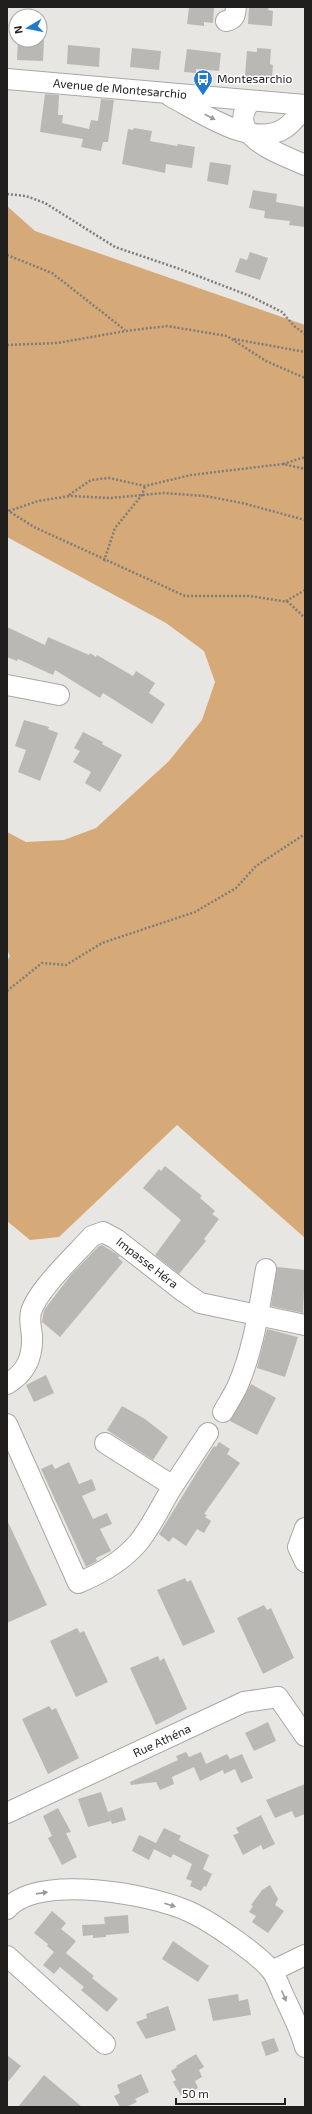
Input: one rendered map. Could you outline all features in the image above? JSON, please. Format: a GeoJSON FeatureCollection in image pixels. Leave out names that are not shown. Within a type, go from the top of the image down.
{"type":"FeatureCollection","features":[{"type":"Feature","properties":{"kind":"street","name":"Avenue de Montesarchio"},"geometry":{"type":"LineString","coordinates":[[7,79],[305,105]]}},
{"type":"Feature","properties":{"kind":"street"},"geometry":{"type":"LineString","coordinates":[[163,92],[227,126],[250,134],[275,133],[286,128],[305,108]]}},
{"type":"Feature","properties":{"kind":"street"},"geometry":{"type":"LineString","coordinates":[[251,101],[244,109],[242,119],[250,134],[260,144],[300,163]]}},
{"type":"Feature","properties":{"kind":"street"},"geometry":{"type":"LineString","coordinates":[[276,103],[283,110],[289,149],[300,163]]}},
{"type":"Feature","properties":{"kind":"street"},"geometry":{"type":"LineString","coordinates":[[7,685],[59,695]]}},
{"type":"Feature","properties":{"kind":"street","name":"Impasse Héra"},"geometry":{"type":"LineString","coordinates":[[7,1384],[22,1374],[28,1365],[32,1336],[29,1322],[37,1298],[92,1236],[104,1232],[116,1238],[200,1303],[305,1325]]}},
{"type":"Feature","properties":{"kind":"street"},"geometry":{"type":"LineString","coordinates":[[223,1412],[238,1385],[258,1316],[266,1269]]}},
{"type":"Feature","properties":{"kind":"street"},"geometry":{"type":"LineString","coordinates":[[7,1424],[78,1583],[100,1573],[125,1556],[138,1544],[173,1486],[208,1434]]}},
{"type":"Feature","properties":{"kind":"street"},"geometry":{"type":"LineString","coordinates":[[105,1443],[173,1486]]}},
{"type":"Feature","properties":{"kind":"street"},"geometry":{"type":"LineString","coordinates":[[305,1528],[298,1547],[305,1562]]}},
{"type":"Feature","properties":{"kind":"street","name":"Rue Athéna"},"geometry":{"type":"LineString","coordinates":[[7,1813],[244,1702],[278,1697],[305,1736]]}},
{"type":"Feature","properties":{"kind":"street"},"geometry":{"type":"LineString","coordinates":[[7,1909],[11,1904],[31,1895],[66,1890],[110,1890],[147,1898],[190,1912],[230,1936],[272,1971],[305,2047]]}},
{"type":"Feature","properties":{"kind":"street"},"geometry":{"type":"LineString","coordinates":[[272,1971],[305,1955]]}},
{"type":"Feature","properties":{"kind":"street"},"geometry":{"type":"LineString","coordinates":[[7,1956],[106,2044]]}},
{"type":"Feature","properties":{"kind":"path"},"geometry":{"type":"LineString","coordinates":[[7,194],[26,196],[45,203],[115,247],[178,268],[250,296],[282,312],[294,326],[305,334]]}},
{"type":"Feature","properties":{"kind":"path"},"geometry":{"type":"LineString","coordinates":[[7,255],[52,272],[126,331]]}},
{"type":"Feature","properties":{"kind":"path"},"geometry":{"type":"LineString","coordinates":[[7,345],[57,342],[167,326],[227,336],[266,362],[305,378]]}},
{"type":"Feature","properties":{"kind":"path"},"geometry":{"type":"LineString","coordinates":[[232,339],[305,352]]}},
{"type":"Feature","properties":{"kind":"path"},"geometry":{"type":"LineString","coordinates":[[67,496],[91,480],[109,478],[145,486],[191,475],[282,464],[305,457]]}},
{"type":"Feature","properties":{"kind":"path"},"geometry":{"type":"LineString","coordinates":[[282,464],[305,469]]}},
{"type":"Feature","properties":{"kind":"path"},"geometry":{"type":"LineString","coordinates":[[104,561],[115,528],[142,495],[145,486]]}},
{"type":"Feature","properties":{"kind":"path"},"geometry":{"type":"LineString","coordinates":[[8,510],[38,501],[67,496],[110,498],[164,494],[205,496],[242,503],[305,520]]}},
{"type":"Feature","properties":{"kind":"path"},"geometry":{"type":"LineString","coordinates":[[8,510],[34,527],[104,561],[185,596],[250,596],[286,601],[305,618]]}},
{"type":"Feature","properties":{"kind":"path"},"geometry":{"type":"LineString","coordinates":[[286,601],[305,590]]}},
{"type":"Feature","properties":{"kind":"path"},"geometry":{"type":"LineString","coordinates":[[7,991],[42,963],[66,965],[102,943],[195,912],[236,888],[256,866],[305,834]]}},
{"type":"Feature","properties":{"kind":"shaded area"},"geometry":{"type":"Polygon","coordinates":[[[7,206],[35,231],[305,325],[305,1238],[177,1125],[59,1237],[30,1240],[7,1221],[7,961],[10,956],[7,950],[7,832],[26,842],[64,840],[96,828],[169,761],[202,720],[215,682],[204,651],[166,623],[7,537],[7,206]]]}},
{"type":"Feature","properties":{"kind":"building"},"geometry":{"type":"Polygon","coordinates":[[[189,7],[214,7],[213,23],[204,22],[204,26],[187,24],[189,7]]]}},
{"type":"Feature","properties":{"kind":"building"},"geometry":{"type":"Polygon","coordinates":[[[249,7],[269,7],[268,10],[273,11],[272,26],[248,24],[249,7]]]}},
{"type":"Feature","properties":{"kind":"building"},"geometry":{"type":"Polygon","coordinates":[[[68,45],[100,48],[99,67],[67,64],[68,45]]]}},
{"type":"Feature","properties":{"kind":"building"},"geometry":{"type":"Polygon","coordinates":[[[18,48],[44,48],[43,61],[17,60],[18,48]]]}},
{"type":"Feature","properties":{"kind":"building"},"geometry":{"type":"Polygon","coordinates":[[[132,48],[161,51],[159,70],[130,67],[132,48]]]}},
{"type":"Feature","properties":{"kind":"building"},"geometry":{"type":"Polygon","coordinates":[[[257,48],[271,49],[270,64],[273,65],[272,79],[245,76],[247,51],[257,52],[257,48]]]}},
{"type":"Feature","properties":{"kind":"building"},"geometry":{"type":"Polygon","coordinates":[[[187,49],[221,53],[219,71],[196,69],[196,73],[184,72],[187,49]]]}},
{"type":"Feature","properties":{"kind":"building"},"geometry":{"type":"Polygon","coordinates":[[[45,94],[59,95],[58,115],[63,115],[62,123],[89,129],[91,120],[98,121],[101,99],[114,100],[108,142],[103,142],[101,151],[81,147],[83,139],[40,132],[45,94]]]}},
{"type":"Feature","properties":{"kind":"building"},"geometry":{"type":"Polygon","coordinates":[[[134,128],[152,131],[150,141],[177,146],[178,144],[195,147],[192,168],[166,164],[165,173],[122,164],[128,129],[133,130],[134,128]]]}},
{"type":"Feature","properties":{"kind":"building"},"geometry":{"type":"Polygon","coordinates":[[[210,162],[231,165],[228,185],[207,181],[210,162]]]}},
{"type":"Feature","properties":{"kind":"building"},"geometry":{"type":"Polygon","coordinates":[[[253,190],[277,194],[276,202],[305,207],[305,227],[289,225],[290,221],[264,218],[265,211],[249,208],[253,190]]]}},
{"type":"Feature","properties":{"kind":"building"},"geometry":{"type":"Polygon","coordinates":[[[250,252],[268,258],[260,280],[235,272],[240,258],[247,260],[250,252]]]}},
{"type":"Feature","properties":{"kind":"building"},"geometry":{"type":"Polygon","coordinates":[[[7,627],[45,645],[48,637],[89,655],[90,653],[96,657],[97,655],[133,676],[136,671],[155,683],[149,693],[165,704],[152,724],[103,693],[100,698],[55,670],[53,675],[18,659],[17,661],[7,657],[7,627]]]}},
{"type":"Feature","properties":{"kind":"building"},"geometry":{"type":"Polygon","coordinates":[[[24,720],[49,727],[48,729],[58,733],[40,781],[18,772],[26,750],[15,746],[24,720]]]}},
{"type":"Feature","properties":{"kind":"building"},"geometry":{"type":"Polygon","coordinates":[[[83,732],[103,742],[102,744],[122,755],[100,792],[85,783],[91,772],[73,762],[80,751],[74,748],[83,732]]]}},
{"type":"Feature","properties":{"kind":"building"},"geometry":{"type":"Polygon","coordinates":[[[165,1166],[202,1196],[200,1198],[215,1211],[212,1214],[219,1219],[204,1239],[206,1241],[179,1274],[155,1255],[181,1220],[143,1188],[159,1169],[161,1171],[165,1166]]]}},
{"type":"Feature","properties":{"kind":"building"},"geometry":{"type":"Polygon","coordinates":[[[102,1245],[120,1256],[118,1258],[123,1262],[60,1337],[42,1322],[44,1310],[71,1275],[99,1246],[102,1245]]]}},
{"type":"Feature","properties":{"kind":"building"},"geometry":{"type":"Polygon","coordinates":[[[277,1267],[305,1270],[303,1313],[271,1306],[277,1267]]]}},
{"type":"Feature","properties":{"kind":"building"},"geometry":{"type":"Polygon","coordinates":[[[267,1329],[298,1337],[285,1377],[257,1368],[267,1329]]]}},
{"type":"Feature","properties":{"kind":"building"},"geometry":{"type":"Polygon","coordinates":[[[46,1375],[54,1393],[34,1402],[26,1385],[46,1375]]]}},
{"type":"Feature","properties":{"kind":"building"},"geometry":{"type":"Polygon","coordinates":[[[251,1384],[276,1398],[257,1435],[230,1421],[251,1384]]]}},
{"type":"Feature","properties":{"kind":"building"},"geometry":{"type":"Polygon","coordinates":[[[122,1406],[145,1419],[168,1437],[153,1460],[107,1430],[122,1406]]]}},
{"type":"Feature","properties":{"kind":"building"},"geometry":{"type":"Polygon","coordinates":[[[219,1442],[230,1449],[227,1454],[240,1463],[204,1514],[207,1515],[205,1517],[211,1521],[204,1533],[197,1529],[186,1546],[173,1537],[169,1542],[159,1534],[214,1446],[216,1447],[219,1442]]]}},
{"type":"Feature","properties":{"kind":"building"},"geometry":{"type":"Polygon","coordinates":[[[69,1462],[79,1484],[92,1479],[96,1490],[82,1496],[93,1519],[107,1513],[112,1524],[100,1529],[111,1551],[96,1558],[97,1561],[86,1567],[41,1469],[52,1464],[55,1469],[69,1462]]]}},
{"type":"Feature","properties":{"kind":"building"},"geometry":{"type":"Polygon","coordinates":[[[7,1520],[47,1605],[7,1623],[7,1520]]]}},
{"type":"Feature","properties":{"kind":"building"},"geometry":{"type":"Polygon","coordinates":[[[185,1578],[187,1582],[191,1580],[215,1632],[183,1646],[157,1590],[185,1578]]]}},
{"type":"Feature","properties":{"kind":"building"},"geometry":{"type":"Polygon","coordinates":[[[264,1605],[267,1610],[271,1608],[294,1658],[263,1674],[237,1618],[264,1605]]]}},
{"type":"Feature","properties":{"kind":"building"},"geometry":{"type":"Polygon","coordinates":[[[77,1628],[80,1633],[84,1631],[108,1682],[76,1697],[50,1641],[77,1628]]]}},
{"type":"Feature","properties":{"kind":"building"},"geometry":{"type":"Polygon","coordinates":[[[158,1656],[160,1661],[164,1658],[187,1709],[156,1725],[130,1668],[158,1656]]]}},
{"type":"Feature","properties":{"kind":"building"},"geometry":{"type":"Polygon","coordinates":[[[49,1706],[52,1710],[56,1708],[79,1758],[48,1774],[22,1719],[49,1706]]]}},
{"type":"Feature","properties":{"kind":"building"},"geometry":{"type":"Polygon","coordinates":[[[268,1722],[276,1741],[254,1751],[245,1733],[268,1722]]]}},
{"type":"Feature","properties":{"kind":"building"},"geometry":{"type":"Polygon","coordinates":[[[186,1752],[189,1757],[201,1752],[206,1764],[227,1754],[232,1763],[230,1759],[242,1754],[253,1778],[241,1783],[235,1769],[224,1774],[223,1770],[200,1781],[194,1767],[172,1777],[174,1784],[160,1790],[156,1782],[131,1785],[130,1782],[178,1760],[176,1756],[186,1752]]]}},
{"type":"Feature","properties":{"kind":"building"},"geometry":{"type":"Polygon","coordinates":[[[305,1784],[305,1814],[295,1818],[292,1811],[275,1818],[266,1800],[305,1784]]]}},
{"type":"Feature","properties":{"kind":"building"},"geometry":{"type":"Polygon","coordinates":[[[101,1792],[111,1821],[88,1827],[78,1799],[101,1792]]]}},
{"type":"Feature","properties":{"kind":"building"},"geometry":{"type":"Polygon","coordinates":[[[122,1807],[126,1820],[112,1824],[108,1812],[122,1807]]]}},
{"type":"Feature","properties":{"kind":"building"},"geometry":{"type":"Polygon","coordinates":[[[58,1808],[71,1832],[66,1833],[77,1857],[62,1865],[48,1838],[52,1836],[43,1816],[58,1808]]]}},
{"type":"Feature","properties":{"kind":"building"},"geometry":{"type":"Polygon","coordinates":[[[261,1815],[275,1844],[263,1850],[261,1845],[243,1855],[233,1835],[239,1833],[236,1828],[261,1815]]]}},
{"type":"Feature","properties":{"kind":"building"},"geometry":{"type":"Polygon","coordinates":[[[164,1828],[181,1836],[179,1840],[209,1855],[203,1869],[212,1874],[206,1887],[204,1886],[201,1891],[190,1886],[192,1881],[186,1879],[192,1864],[173,1854],[171,1858],[154,1849],[149,1860],[132,1851],[139,1835],[156,1843],[164,1828]]]}},
{"type":"Feature","properties":{"kind":"building"},"geometry":{"type":"Polygon","coordinates":[[[270,1885],[278,1899],[275,1905],[284,1911],[268,1933],[252,1922],[256,1916],[249,1912],[253,1906],[251,1905],[262,1890],[270,1885]]]}},
{"type":"Feature","properties":{"kind":"building"},"geometry":{"type":"Polygon","coordinates":[[[52,1911],[66,1923],[61,1929],[76,1941],[66,1953],[94,1976],[92,1978],[118,1999],[107,2012],[81,1990],[84,1987],[60,1967],[54,1974],[43,1965],[54,1952],[47,1946],[48,1944],[34,1933],[52,1911]]]}},
{"type":"Feature","properties":{"kind":"building"},"geometry":{"type":"Polygon","coordinates":[[[128,1915],[129,1933],[93,1938],[93,1935],[83,1936],[82,1925],[105,1924],[104,1917],[128,1915]]]}},
{"type":"Feature","properties":{"kind":"building"},"geometry":{"type":"Polygon","coordinates":[[[173,1941],[209,1966],[198,1982],[162,1959],[173,1941]]]}},
{"type":"Feature","properties":{"kind":"building"},"geometry":{"type":"Polygon","coordinates":[[[238,1994],[239,2001],[248,1999],[251,2015],[213,2021],[208,1999],[238,1994]]]}},
{"type":"Feature","properties":{"kind":"building"},"geometry":{"type":"Polygon","coordinates":[[[168,2006],[176,2030],[146,2039],[136,2022],[147,2018],[146,2014],[168,2006]]]}},
{"type":"Feature","properties":{"kind":"building"},"geometry":{"type":"Polygon","coordinates":[[[274,2038],[279,2051],[266,2056],[261,2042],[274,2038]]]}},
{"type":"Feature","properties":{"kind":"building"},"geometry":{"type":"Polygon","coordinates":[[[196,2054],[204,2067],[199,2070],[202,2077],[195,2081],[198,2088],[182,2097],[173,2082],[176,2080],[171,2071],[177,2067],[176,2066],[196,2054]]]}},
{"type":"Feature","properties":{"kind":"building"},"geometry":{"type":"Polygon","coordinates":[[[7,2055],[21,2066],[7,2083],[7,2055]]]}},
{"type":"Feature","properties":{"kind":"building"},"geometry":{"type":"Polygon","coordinates":[[[141,2074],[149,2092],[135,2099],[137,2102],[126,2107],[120,2107],[114,2096],[120,2093],[117,2085],[141,2074]]]}},
{"type":"Feature","properties":{"kind":"building"},"geometry":{"type":"Polygon","coordinates":[[[44,2075],[82,2107],[18,2107],[44,2075]]]}},
{"type":"Feature","properties":{"kind":"place","name":"Montesarchio"},"geometry":{"type":"Point","coordinates":[203,96]}}]}
